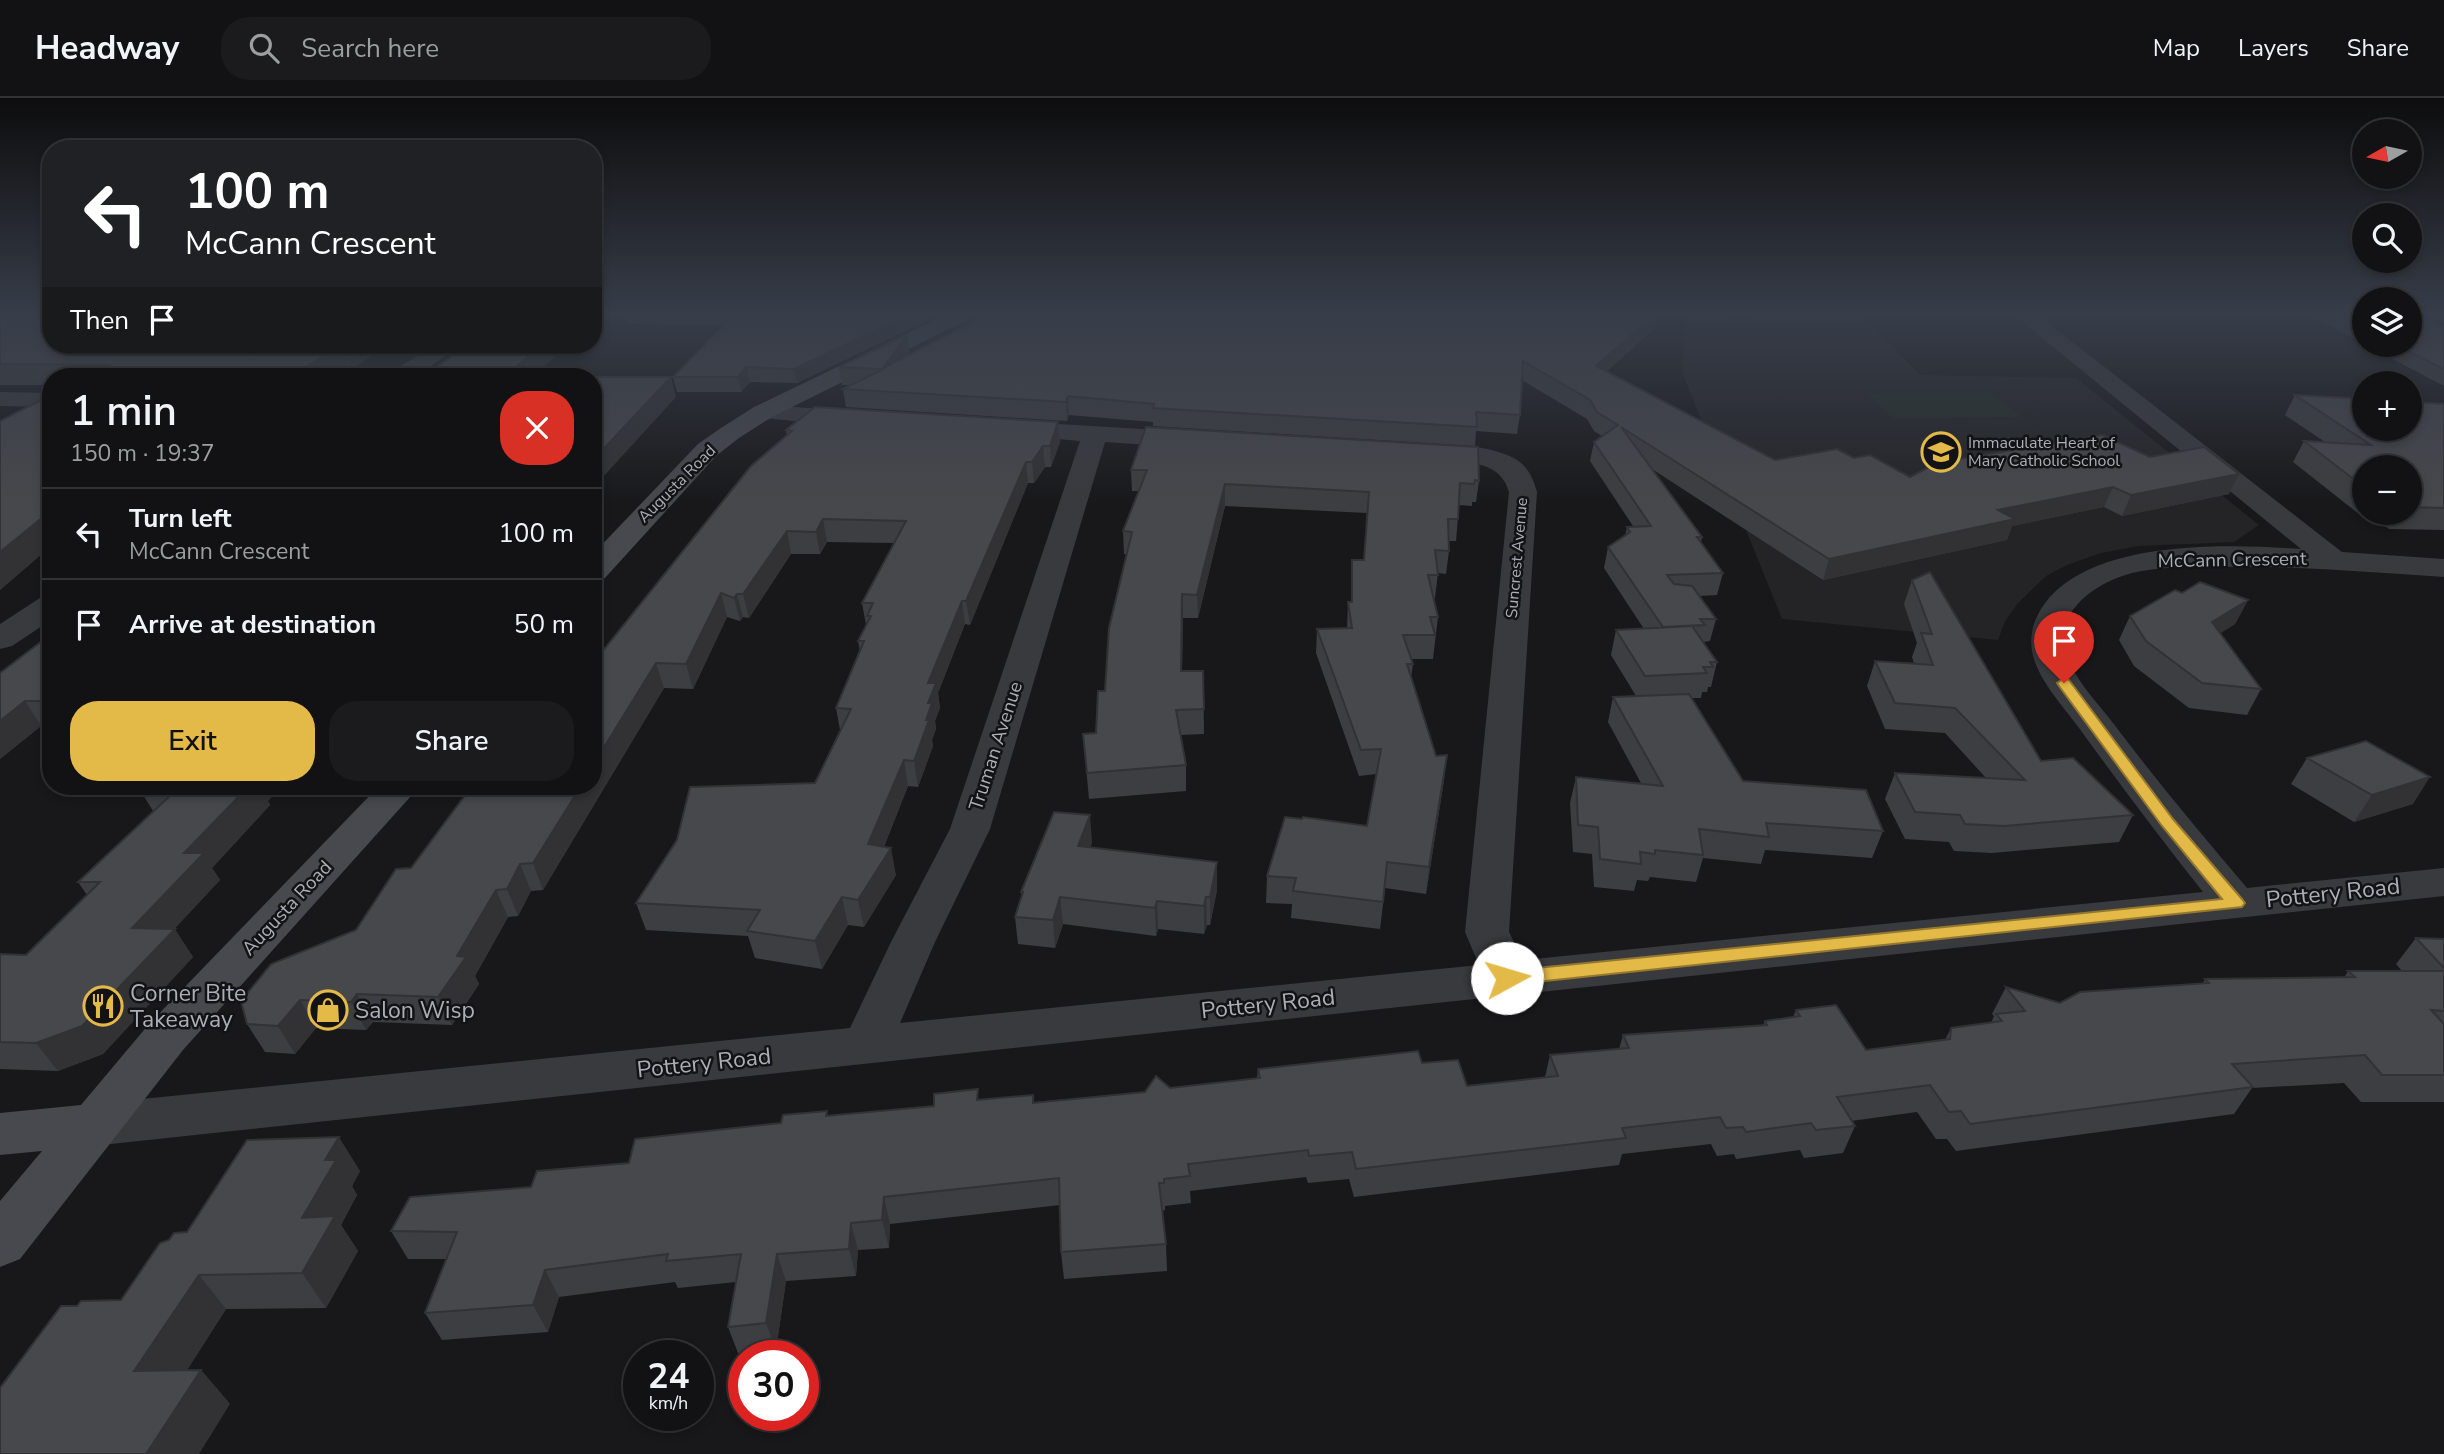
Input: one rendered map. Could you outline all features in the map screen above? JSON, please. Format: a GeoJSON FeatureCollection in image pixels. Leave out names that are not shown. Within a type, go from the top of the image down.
{"type":"FeatureCollection","features":[{"type":"Feature","properties":{"kind":"main road","name":"Augusta Road"},"geometry":{"type":"LineString","coordinates":[[602,562],[707,450],[763,412],[830,379]]}},
{"type":"Feature","properties":{"kind":"main road","name":"Augusta Road"},"geometry":{"type":"LineString","coordinates":[[0,1242],[92,1125],[166,1037],[393,795]]}},
{"type":"Feature","properties":{"kind":"main road"},"geometry":{"type":"LineString","coordinates":[[0,1134],[92,1125]]}},
{"type":"Feature","properties":{"kind":"street"},"geometry":{"type":"LineString","coordinates":[[2105,379],[2332,559]]}},
{"type":"Feature","properties":{"kind":"street"},"geometry":{"type":"LineString","coordinates":[[0,399],[42,400]]}},
{"type":"Feature","properties":{"kind":"street"},"geometry":{"type":"LineString","coordinates":[[763,412],[879,421]]}},
{"type":"Feature","properties":{"kind":"street"},"geometry":{"type":"LineString","coordinates":[[974,427],[1218,442]]}},
{"type":"Feature","properties":{"kind":"street","name":"Truman Avenue"},"geometry":{"type":"LineString","coordinates":[[866,1046],[913,942],[970,829],[1095,435]]}},
{"type":"Feature","properties":{"kind":"street","name":"Suncrest Avenue"},"geometry":{"type":"LineString","coordinates":[[1396,452],[1483,457],[1515,470],[1522,480],[1486,932],[1507,978]]}},
{"type":"Feature","properties":{"kind":"street","name":"McCann Crescent"},"geometry":{"type":"LineString","coordinates":[[2236,903],[2168,822],[2064,683],[2049,653],[2048,633],[2053,615],[2068,595],[2092,578],[2123,566],[2160,559],[2201,556],[2332,559],[2444,568]]}},
{"type":"Feature","properties":{"kind":"street"},"geometry":{"type":"LineString","coordinates":[[0,639],[42,612]]}},
{"type":"Feature","properties":{"kind":"street","name":"Pottery Road"},"geometry":{"type":"LineString","coordinates":[[92,1125],[2444,882]]}},
{"type":"Feature","properties":{"kind":"shaded area","name":"Immaculate Heart of Mary Catholic School"},"geometry":{"type":"Polygon","coordinates":[[[1685,379],[2078,379],[2259,525],[2234,542],[2139,546],[2101,553],[2067,565],[2046,576],[2018,603],[2005,621],[1998,640],[1782,619],[1685,379]]]}},
{"type":"Feature","properties":{"kind":"shaded area"},"geometry":{"type":"Polygon","coordinates":[[[1990,392],[2022,417],[1893,418],[1865,393],[1990,392]]]}},
{"type":"Feature","properties":{"kind":"building"},"geometry":{"type":"Polygon","coordinates":[[[602,379],[669,379],[602,450],[602,379]]]}},
{"type":"Feature","properties":{"kind":"building"},"geometry":{"type":"Polygon","coordinates":[[[862,379],[1522,379],[1520,415],[1476,412],[1477,427],[1153,408],[1154,404],[1068,396],[1066,402],[843,389],[862,379]]]}},
{"type":"Feature","properties":{"kind":"building"},"geometry":{"type":"Polygon","coordinates":[[[1554,379],[1621,379],[1775,460],[1837,449],[1854,458],[1870,455],[1910,477],[1946,458],[1954,460],[2102,435],[2150,457],[2204,447],[2239,474],[2131,495],[2113,487],[1998,510],[2015,519],[1829,559],[1621,427],[1702,537],[1697,537],[1723,573],[1667,575],[1674,584],[1692,586],[1716,619],[1700,619],[1705,625],[1663,627],[1608,547],[1630,532],[1627,527],[1651,526],[1594,442],[1618,425],[1597,412],[1590,400],[1554,379]]]}},
{"type":"Feature","properties":{"kind":"building"},"geometry":{"type":"Polygon","coordinates":[[[2295,395],[2352,398],[2352,432],[2295,395]]]}},
{"type":"Feature","properties":{"kind":"building"},"geometry":{"type":"Polygon","coordinates":[[[42,400],[42,518],[0,552],[0,421],[42,400]]]}},
{"type":"Feature","properties":{"kind":"building"},"geometry":{"type":"Polygon","coordinates":[[[2422,403],[2444,404],[2444,508],[2422,507],[2422,455],[2352,455],[2352,478],[2304,441],[2371,445],[2365,441],[2422,441],[2422,403]]]}},
{"type":"Feature","properties":{"kind":"building"},"geometry":{"type":"Polygon","coordinates":[[[815,407],[1058,422],[1050,446],[1043,446],[1032,462],[1026,462],[966,601],[962,601],[928,683],[936,683],[928,703],[932,703],[926,720],[929,720],[914,761],[904,760],[868,844],[891,848],[858,900],[842,897],[815,941],[747,931],[760,910],[636,903],[677,840],[690,787],[815,783],[851,709],[836,708],[864,641],[858,641],[871,616],[867,616],[873,603],[862,603],[906,521],[823,519],[816,532],[787,531],[743,594],[737,594],[734,598],[721,593],[686,664],[656,663],[602,750],[602,652],[751,466],[792,431],[786,430],[815,407]]]}},
{"type":"Feature","properties":{"kind":"building"},"geometry":{"type":"Polygon","coordinates":[[[1146,427],[1478,447],[1479,481],[1475,480],[1474,484],[1460,483],[1458,519],[1448,519],[1449,551],[1435,550],[1438,575],[1428,575],[1438,617],[1430,617],[1435,635],[1403,635],[1413,664],[1407,664],[1436,756],[1447,755],[1429,867],[1387,862],[1383,902],[1293,891],[1296,878],[1267,876],[1285,817],[1367,826],[1381,749],[1361,750],[1317,629],[1352,628],[1348,602],[1352,602],[1352,560],[1364,560],[1369,492],[1225,484],[1197,595],[1182,594],[1181,671],[1203,671],[1204,709],[1176,710],[1186,765],[1087,773],[1083,734],[1096,733],[1098,691],[1105,691],[1109,628],[1132,532],[1123,531],[1147,470],[1131,470],[1146,427]]]}},
{"type":"Feature","properties":{"kind":"building"},"geometry":{"type":"Polygon","coordinates":[[[1930,572],[2041,761],[2073,758],[2133,815],[2004,826],[1965,824],[1960,815],[1915,812],[1895,773],[2025,780],[1955,708],[1895,703],[1875,661],[1933,665],[1921,633],[1932,634],[1912,580],[1930,572]]]}},
{"type":"Feature","properties":{"kind":"building"},"geometry":{"type":"Polygon","coordinates":[[[2200,582],[2248,600],[2212,622],[2261,689],[2202,683],[2146,641],[2130,616],[2175,590],[2182,593],[2200,582]]]}},
{"type":"Feature","properties":{"kind":"building"},"geometry":{"type":"Polygon","coordinates":[[[1692,626],[1717,662],[1710,662],[1713,667],[1703,667],[1707,673],[1645,676],[1616,630],[1692,626]]]}},
{"type":"Feature","properties":{"kind":"building"},"geometry":{"type":"Polygon","coordinates":[[[42,641],[42,701],[25,701],[0,721],[0,673],[42,641]]]}},
{"type":"Feature","properties":{"kind":"building"},"geometry":{"type":"Polygon","coordinates":[[[1689,694],[1743,781],[1866,790],[1883,831],[1766,823],[1769,837],[1699,829],[1703,855],[1655,850],[1655,854],[1640,852],[1641,864],[1600,859],[1598,827],[1578,825],[1576,777],[1663,786],[1613,697],[1689,694]]]}},
{"type":"Feature","properties":{"kind":"building"},"geometry":{"type":"Polygon","coordinates":[[[2366,741],[2430,777],[2372,795],[2307,758],[2366,741]]]}},
{"type":"Feature","properties":{"kind":"building"},"geometry":{"type":"Polygon","coordinates":[[[171,795],[240,795],[184,853],[204,853],[132,928],[175,929],[82,1026],[36,1043],[0,1042],[0,954],[26,955],[100,882],[78,882],[171,795]]]}},
{"type":"Feature","properties":{"kind":"building"},"geometry":{"type":"Polygon","coordinates":[[[465,795],[575,795],[533,863],[520,864],[507,889],[496,890],[457,956],[466,957],[438,997],[357,994],[351,1002],[300,1000],[278,1026],[247,1024],[241,1001],[271,964],[356,930],[396,869],[411,868],[465,795]]]}},
{"type":"Feature","properties":{"kind":"building"},"geometry":{"type":"Polygon","coordinates":[[[1054,812],[1090,815],[1078,846],[1217,862],[1210,897],[1206,897],[1204,906],[1157,901],[1155,908],[1060,897],[1053,920],[1015,917],[1021,892],[1054,812]]]}},
{"type":"Feature","properties":{"kind":"building"},"geometry":{"type":"Polygon","coordinates":[[[2416,938],[2444,939],[2444,968],[2416,938]]]}},
{"type":"Feature","properties":{"kind":"building"},"geometry":{"type":"Polygon","coordinates":[[[2348,971],[2444,971],[2444,1011],[2431,1010],[2444,1024],[2444,1075],[2382,1075],[2365,1055],[2232,1064],[2253,1087],[1970,1124],[1961,1111],[1949,1112],[1930,1085],[1837,1097],[1855,1126],[1816,1130],[1811,1123],[1746,1132],[1743,1127],[1726,1128],[1720,1117],[1622,1128],[1626,1138],[1356,1169],[1352,1152],[1309,1156],[1308,1150],[1188,1164],[1190,1176],[1164,1179],[1164,1183],[1159,1183],[1166,1244],[1061,1252],[1059,1178],[884,1197],[882,1220],[851,1223],[849,1249],[777,1254],[766,1323],[728,1327],[741,1254],[666,1261],[668,1254],[545,1270],[533,1305],[425,1313],[457,1232],[391,1231],[410,1197],[531,1187],[537,1171],[629,1163],[635,1139],[781,1123],[783,1115],[827,1111],[826,1116],[934,1106],[934,1094],[978,1089],[977,1100],[1033,1095],[1033,1103],[1145,1092],[1156,1076],[1170,1088],[1260,1078],[1258,1069],[1418,1051],[1422,1063],[1458,1060],[1467,1086],[1558,1076],[1550,1055],[1629,1048],[1623,1035],[1767,1025],[1765,1021],[1800,1016],[1796,1010],[1836,1005],[1866,1050],[1950,1039],[1951,1028],[2002,1021],[1996,1014],[2025,1011],[2006,987],[2060,1003],[2080,992],[2209,983],[2205,979],[2355,977],[2348,971]]]}},
{"type":"Feature","properties":{"kind":"building"},"geometry":{"type":"Polygon","coordinates":[[[339,1137],[325,1160],[336,1160],[302,1218],[335,1216],[302,1273],[199,1275],[134,1371],[201,1370],[146,1454],[0,1454],[0,1388],[61,1306],[77,1306],[81,1301],[121,1300],[160,1243],[169,1240],[174,1233],[187,1232],[247,1140],[339,1137]]]}},
{"type":"Feature","properties":{"kind":"place","name":"Immaculate Heart of Mary Catholic School"},"geometry":{"type":"Point","coordinates":[1941,452]}},
{"type":"Feature","properties":{"kind":"place","name":"Corner Bite Takeaway"},"geometry":{"type":"Point","coordinates":[103,1006]}},
{"type":"Feature","properties":{"kind":"place","name":"Salon Wisp"},"geometry":{"type":"Point","coordinates":[328,1010]}},
{"type":"Feature","properties":{"kind":"route"},"geometry":{"type":"LineString","coordinates":[[1507,978],[2236,903],[2168,822],[2064,683]]}}]}
